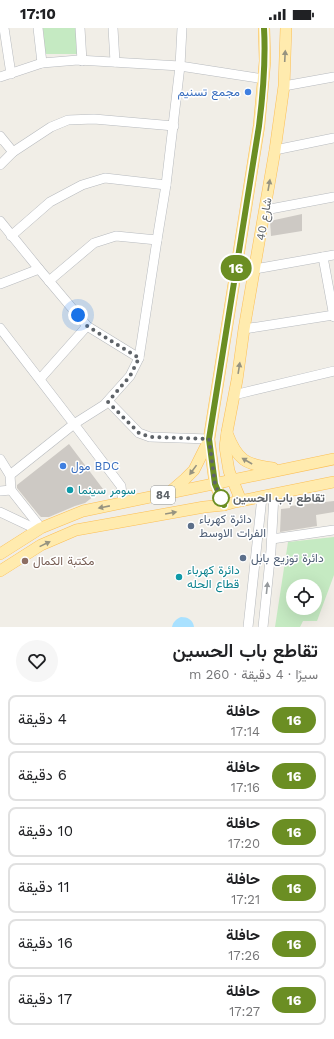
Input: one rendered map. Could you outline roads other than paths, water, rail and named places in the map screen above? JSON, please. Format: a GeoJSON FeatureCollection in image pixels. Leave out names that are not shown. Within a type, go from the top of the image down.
{"type":"FeatureCollection","features":[{"type":"Feature","properties":{"kind":"main road","name":"شارع 40"},"geometry":{"type":"LineString","coordinates":[[224,505],[215,484],[209,439],[259,126],[267,29]]}},
{"type":"Feature","properties":{"kind":"main road","name":"شارع 40"},"geometry":{"type":"LineString","coordinates":[[241,501],[231,480],[225,447],[244,328],[276,150],[284,86],[284,29]]}},
{"type":"Feature","properties":{"kind":"main road"},"geometry":{"type":"LineString","coordinates":[[227,432],[233,448],[242,459],[258,466],[282,469]]}},
{"type":"Feature","properties":{"kind":"main road"},"geometry":{"type":"LineString","coordinates":[[168,494],[194,470],[209,439]]}},
{"type":"Feature","properties":{"kind":"main road","name":"84"},"geometry":{"type":"LineString","coordinates":[[0,554],[40,529],[83,511],[334,459]]}},
{"type":"Feature","properties":{"kind":"main road","name":"84"},"geometry":{"type":"LineString","coordinates":[[0,571],[42,545],[76,530],[241,501],[274,500],[334,482]]}},
{"type":"Feature","properties":{"kind":"street"},"geometry":{"type":"LineString","coordinates":[[4,28],[11,74]]}},
{"type":"Feature","properties":{"kind":"street"},"geometry":{"type":"LineString","coordinates":[[38,28],[42,63]]}},
{"type":"Feature","properties":{"kind":"street"},"geometry":{"type":"LineString","coordinates":[[80,28],[82,61]]}},
{"type":"Feature","properties":{"kind":"street"},"geometry":{"type":"LineString","coordinates":[[113,28],[115,62]]}},
{"type":"Feature","properties":{"kind":"street"},"geometry":{"type":"LineString","coordinates":[[10,475],[74,424],[108,402],[130,376],[139,358],[174,126],[182,28]]}},
{"type":"Feature","properties":{"kind":"street"},"geometry":{"type":"LineString","coordinates":[[0,78],[42,63],[82,61],[180,66],[264,79]]}},
{"type":"Feature","properties":{"kind":"street"},"geometry":{"type":"LineString","coordinates":[[284,86],[334,77]]}},
{"type":"Feature","properties":{"kind":"street"},"geometry":{"type":"LineString","coordinates":[[0,165],[13,152],[51,127],[68,120],[94,119],[174,126]]}},
{"type":"Feature","properties":{"kind":"street"},"geometry":{"type":"LineString","coordinates":[[0,136],[13,152]]}},
{"type":"Feature","properties":{"kind":"street"},"geometry":{"type":"LineString","coordinates":[[276,150],[334,138]]}},
{"type":"Feature","properties":{"kind":"street"},"geometry":{"type":"LineString","coordinates":[[12,236],[50,202],[82,185],[105,178],[166,185]]}},
{"type":"Feature","properties":{"kind":"street"},"geometry":{"type":"LineString","coordinates":[[265,210],[334,197]]}},
{"type":"Feature","properties":{"kind":"street"},"geometry":{"type":"LineString","coordinates":[[0,221],[87,326],[139,358]]}},
{"type":"Feature","properties":{"kind":"street"},"geometry":{"type":"LineString","coordinates":[[49,281],[94,243],[116,236],[157,240]]}},
{"type":"Feature","properties":{"kind":"street"},"geometry":{"type":"LineString","coordinates":[[255,269],[334,255]]}},
{"type":"Feature","properties":{"kind":"street"},"geometry":{"type":"LineString","coordinates":[[244,328],[334,316],[323,257]]}},
{"type":"Feature","properties":{"kind":"street"},"geometry":{"type":"LineString","coordinates":[[0,284],[39,268]]}},
{"type":"Feature","properties":{"kind":"street"},"geometry":{"type":"LineString","coordinates":[[40,379],[87,326]]}},
{"type":"Feature","properties":{"kind":"street"},"geometry":{"type":"LineString","coordinates":[[0,328],[121,486],[123,503]]}},
{"type":"Feature","properties":{"kind":"street"},"geometry":{"type":"LineString","coordinates":[[234,395],[334,371]]}},
{"type":"Feature","properties":{"kind":"street"},"geometry":{"type":"LineString","coordinates":[[108,402],[139,433],[150,437],[209,439]]}},
{"type":"Feature","properties":{"kind":"street"},"geometry":{"type":"LineString","coordinates":[[0,459],[10,475],[11,490],[40,529]]}},
{"type":"Feature","properties":{"kind":"street"},"geometry":{"type":"LineString","coordinates":[[0,491],[11,490]]}},
{"type":"Feature","properties":{"kind":"street"},"geometry":{"type":"LineString","coordinates":[[263,627],[272,539],[274,500]]}},
{"type":"Feature","properties":{"kind":"street"},"geometry":{"type":"LineString","coordinates":[[248,627],[262,501]]}},
{"type":"Feature","properties":{"kind":"street"},"geometry":{"type":"LineString","coordinates":[[0,512],[40,529]]}},
{"type":"Feature","properties":{"kind":"street"},"geometry":{"type":"LineString","coordinates":[[272,539],[334,530]]}},
{"type":"Feature","properties":{"kind":"water"},"geometry":{"type":"Polygon","coordinates":[[[181,617],[190,619],[193,622],[194,627],[172,627],[175,621],[181,617]]]}},
{"type":"Feature","properties":{"kind":"place","name":"مجمع تسنيم"},"geometry":{"type":"Point","coordinates":[248,92]}},
{"type":"Feature","properties":{"kind":"place","name":"مول BDC"},"geometry":{"type":"Point","coordinates":[63,466]}},
{"type":"Feature","properties":{"kind":"place","name":"سومر سينما"},"geometry":{"type":"Point","coordinates":[70,490]}},
{"type":"Feature","properties":{"kind":"place","name":"تقاطع باب الحسين"},"geometry":{"type":"Point","coordinates":[221,498]}},
{"type":"Feature","properties":{"kind":"place","name":"دائرة كهرباء الفرات الاوسط"},"geometry":{"type":"Point","coordinates":[191,526]}},
{"type":"Feature","properties":{"kind":"place","name":"دائرة توزيع بابل"},"geometry":{"type":"Point","coordinates":[243,558]}},
{"type":"Feature","properties":{"kind":"place","name":"مكتبة الكمال"},"geometry":{"type":"Point","coordinates":[25,561]}},
{"type":"Feature","properties":{"kind":"place","name":"دائرة كهرباء قطاع الحله"},"geometry":{"type":"Point","coordinates":[179,577]}}]}
